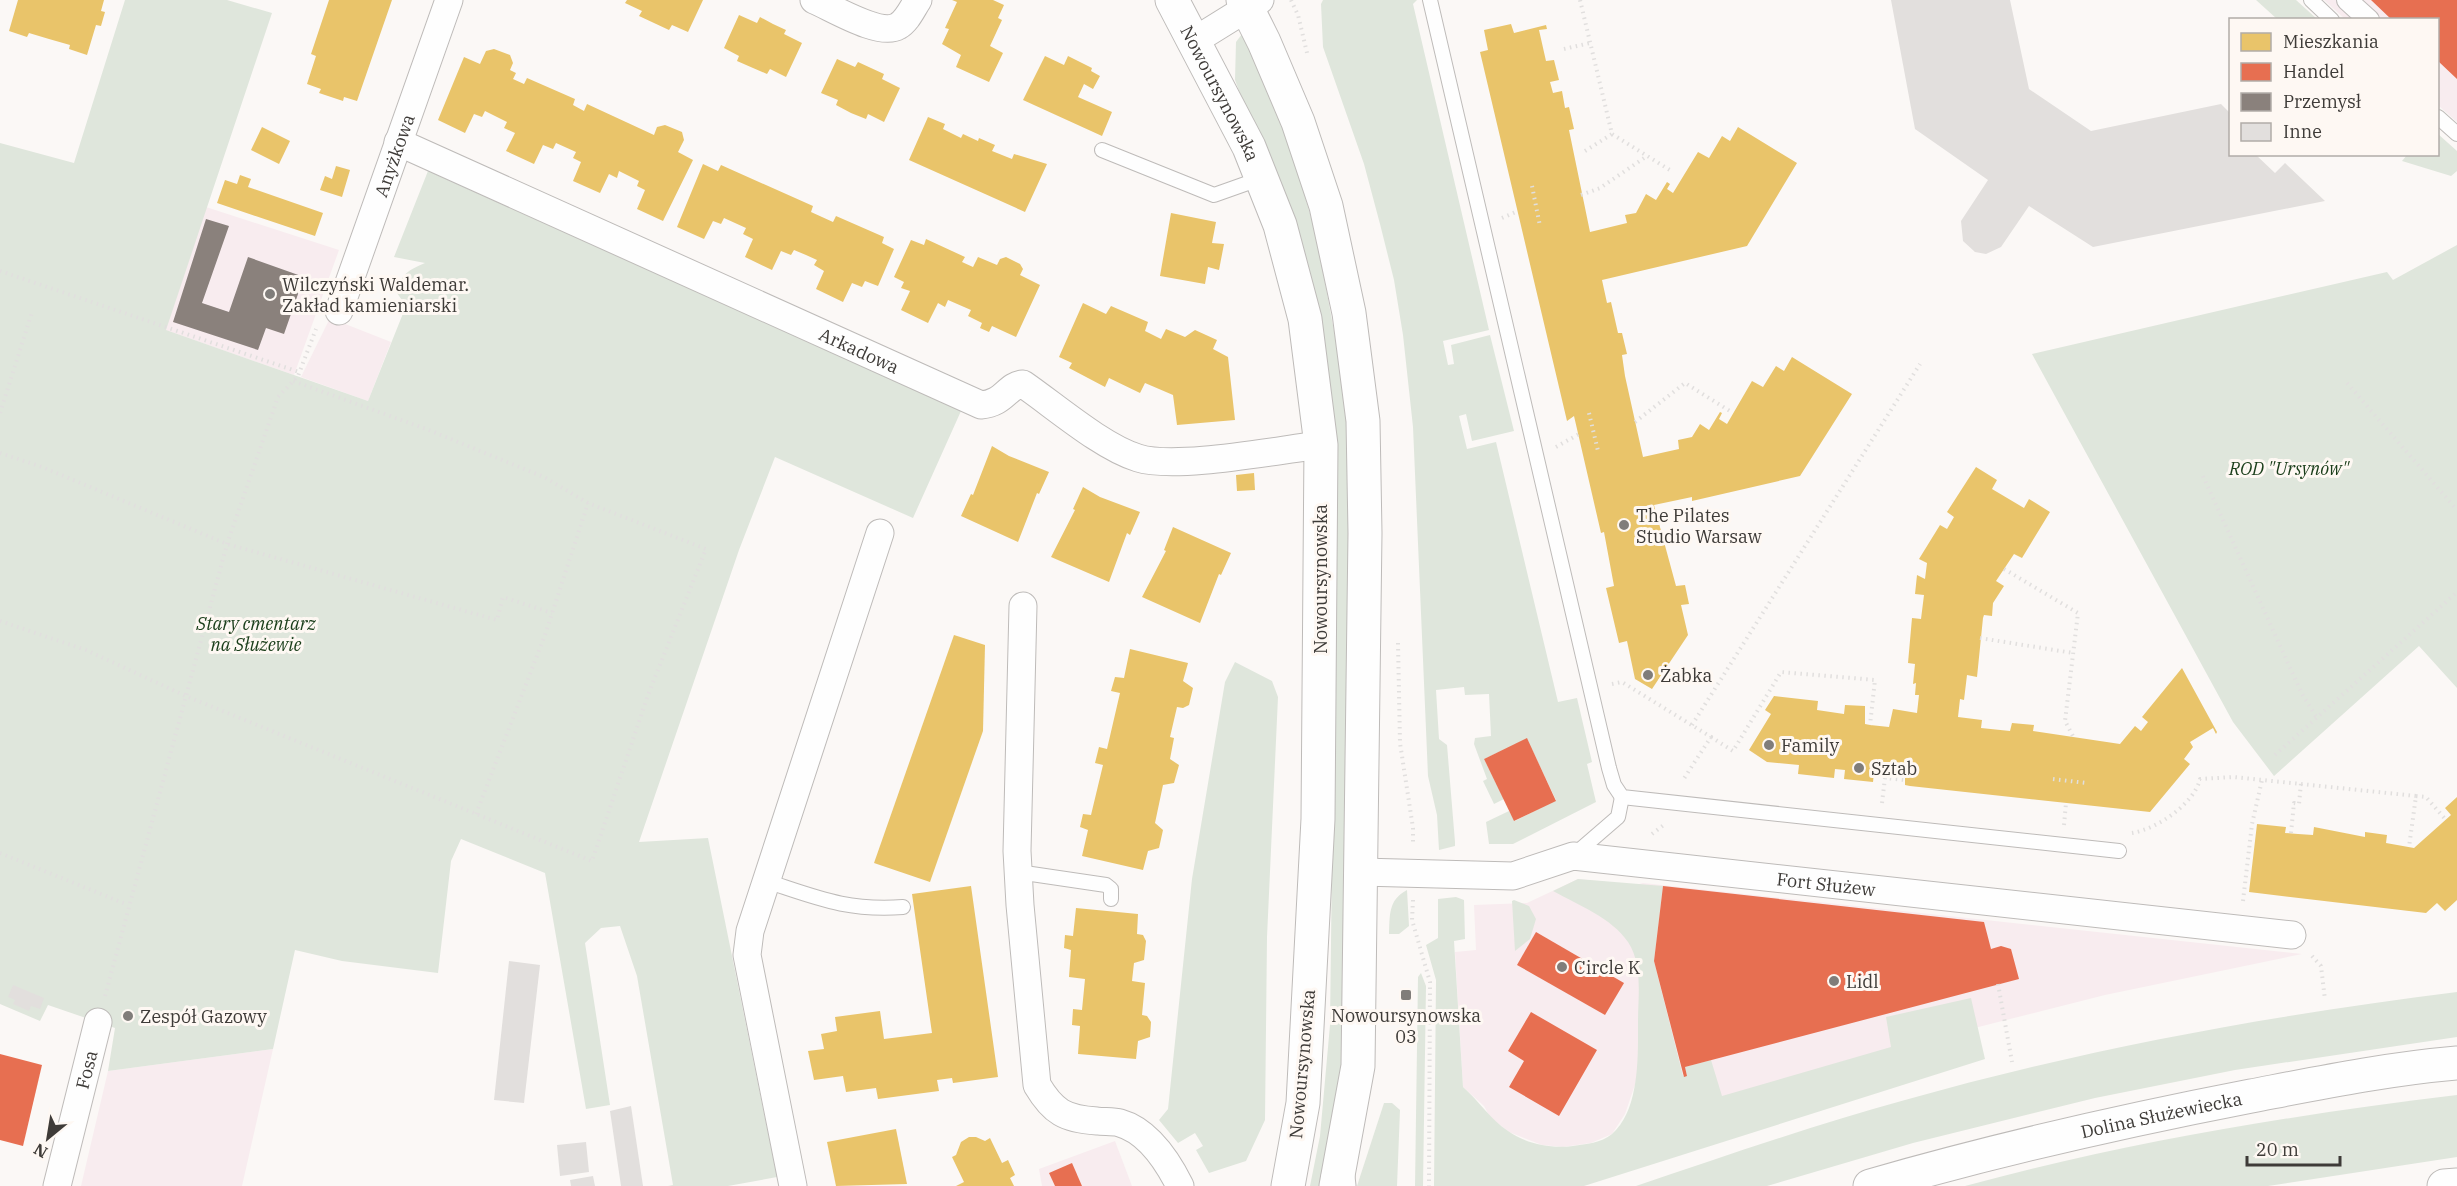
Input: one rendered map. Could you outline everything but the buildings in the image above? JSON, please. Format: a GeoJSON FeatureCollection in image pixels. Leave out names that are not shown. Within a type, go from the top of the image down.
{"type":"FeatureCollection","features":[{"type":"Feature","properties":{"kind":"street","name":"Anyżkowa"},"geometry":{"type":"LineString","coordinates":[[339,311],[449,0]]}},
{"type":"Feature","properties":{"kind":"street"},"geometry":{"type":"LineString","coordinates":[[814,0],[882,30],[895,28],[903,22],[918,0]]}},
{"type":"Feature","properties":{"kind":"street","name":"Nowoursynowska"},"geometry":{"type":"LineString","coordinates":[[1172,0],[1231,110],[1262,178],[1280,225],[1305,319],[1321,445],[1317,831],[1303,1102],[1288,1186]]}},
{"type":"Feature","properties":{"kind":"street"},"geometry":{"type":"LineString","coordinates":[[2348,0],[2367,18]]}},
{"type":"Feature","properties":{"kind":"street"},"geometry":{"type":"LineString","coordinates":[[1194,41],[1250,3],[1312,162],[1339,260],[1358,363],[1365,476],[1358,1066],[1338,1183]]}},
{"type":"Feature","properties":{"kind":"street","name":"Arkadowa"},"geometry":{"type":"LineString","coordinates":[[398,142],[981,405],[993,404],[1002,399],[1013,387],[1023,384],[1116,449],[1139,458],[1161,462],[1321,445]]}},
{"type":"Feature","properties":{"kind":"street"},"geometry":{"type":"LineString","coordinates":[[793,1186],[747,955],[750,931],[880,533]]}},
{"type":"Feature","properties":{"kind":"street"},"geometry":{"type":"LineString","coordinates":[[1023,606],[1018,872],[1037,1085],[1048,1103],[1062,1114],[1080,1120],[1121,1123],[1143,1136],[1169,1164],[1180,1186]]}},
{"type":"Feature","properties":{"kind":"street","name":"Fort Służew"},"geometry":{"type":"LineString","coordinates":[[1360,872],[1513,876],[1573,856],[2292,935]]}},
{"type":"Feature","properties":{"kind":"street","name":"Fosa"},"geometry":{"type":"LineString","coordinates":[[57,1186],[98,1022]]}},
{"type":"Feature","properties":{"kind":"street","name":"Dolina Służewiecka"},"geometry":{"type":"LineString","coordinates":[[1870,1186],[1998,1151],[2153,1115],[2402,1068],[2457,1063]]}},
{"type":"Feature","properties":{"kind":"street"},"geometry":{"type":"LineString","coordinates":[[2444,1186],[2457,1185]]}},
{"type":"Feature","properties":{"kind":"lane"},"geometry":{"type":"LineString","coordinates":[[1430,0],[1609,768],[1622,797],[1618,817],[1573,856]]}},
{"type":"Feature","properties":{"kind":"lane"},"geometry":{"type":"LineString","coordinates":[[2311,0],[2330,18]]}},
{"type":"Feature","properties":{"kind":"lane"},"geometry":{"type":"LineString","coordinates":[[2439,118],[2457,134]]}},
{"type":"Feature","properties":{"kind":"lane"},"geometry":{"type":"LineString","coordinates":[[1102,150],[1214,195],[1262,178]]}},
{"type":"Feature","properties":{"kind":"lane"},"geometry":{"type":"LineString","coordinates":[[1622,797],[2119,851]]}},
{"type":"Feature","properties":{"kind":"lane"},"geometry":{"type":"LineString","coordinates":[[1018,872],[1106,885],[1111,889],[1111,899]]}},
{"type":"Feature","properties":{"kind":"lane"},"geometry":{"type":"LineString","coordinates":[[766,880],[839,905],[875,909],[903,907]]}},
{"type":"Feature","properties":{"kind":"path"},"geometry":{"type":"LineString","coordinates":[[1580,0],[1612,134],[1672,172]]}},
{"type":"Feature","properties":{"kind":"path"},"geometry":{"type":"LineString","coordinates":[[1564,49],[1590,43]]}},
{"type":"Feature","properties":{"kind":"path"},"geometry":{"type":"LineString","coordinates":[[1585,151],[1612,134]]}},
{"type":"Feature","properties":{"kind":"path"},"geometry":{"type":"LineString","coordinates":[[1581,195],[1600,188],[1647,156]]}},
{"type":"Feature","properties":{"kind":"path"},"geometry":{"type":"LineString","coordinates":[[1532,186],[1540,226]]}},
{"type":"Feature","properties":{"kind":"path"},"geometry":{"type":"LineString","coordinates":[[1499,219],[1518,211]]}},
{"type":"Feature","properties":{"kind":"path"},"geometry":{"type":"LineString","coordinates":[[0,271],[299,372]]}},
{"type":"Feature","properties":{"kind":"path"},"geometry":{"type":"LineString","coordinates":[[98,1022],[128,905],[188,696],[227,544],[278,397],[299,372],[324,306],[339,311]]}},
{"type":"Feature","properties":{"kind":"path"},"geometry":{"type":"LineString","coordinates":[[0,413],[32,312]]}},
{"type":"Feature","properties":{"kind":"path"},"geometry":{"type":"LineString","coordinates":[[1692,725],[1920,364]]}},
{"type":"Feature","properties":{"kind":"path"},"geometry":{"type":"LineString","coordinates":[[0,621],[86,650],[188,696],[592,861],[648,695],[706,549],[588,503],[544,477],[426,429],[293,381]]}},
{"type":"Feature","properties":{"kind":"path"},"geometry":{"type":"LineString","coordinates":[[1635,422],[1685,383],[1733,413]]}},
{"type":"Feature","properties":{"kind":"path"},"geometry":{"type":"LineString","coordinates":[[2347,383],[2457,510]]}},
{"type":"Feature","properties":{"kind":"path"},"geometry":{"type":"LineString","coordinates":[[1589,413],[1598,451]]}},
{"type":"Feature","properties":{"kind":"path"},"geometry":{"type":"LineString","coordinates":[[1553,449],[1579,434]]}},
{"type":"Feature","properties":{"kind":"path"},"geometry":{"type":"LineString","coordinates":[[0,453],[42,466],[227,544],[497,620],[503,597],[552,613]]}},
{"type":"Feature","properties":{"kind":"path"},"geometry":{"type":"LineString","coordinates":[[2203,476],[2302,694],[2317,717]]}},
{"type":"Feature","properties":{"kind":"path"},"geometry":{"type":"LineString","coordinates":[[476,814],[552,613],[588,503]]}},
{"type":"Feature","properties":{"kind":"path"},"geometry":{"type":"LineString","coordinates":[[2004,569],[2078,614],[2065,721],[2074,738]]}},
{"type":"Feature","properties":{"kind":"path"},"geometry":{"type":"LineString","coordinates":[[2275,755],[2457,592]]}},
{"type":"Feature","properties":{"kind":"path"},"geometry":{"type":"LineString","coordinates":[[1980,638],[2073,653]]}},
{"type":"Feature","properties":{"kind":"path"},"geometry":{"type":"LineString","coordinates":[[1607,685],[1622,682],[1733,751],[1780,672],[1875,680],[1870,725]]}},
{"type":"Feature","properties":{"kind":"path"},"geometry":{"type":"LineString","coordinates":[[1693,785],[1681,783],[1711,737]]}},
{"type":"Feature","properties":{"kind":"path"},"geometry":{"type":"LineString","coordinates":[[2130,833],[2158,823],[2186,802],[2198,787],[2200,779],[2234,777],[2426,797],[2446,820]]}},
{"type":"Feature","properties":{"kind":"path"},"geometry":{"type":"LineString","coordinates":[[1881,807],[1885,778],[1905,780]]}},
{"type":"Feature","properties":{"kind":"path"},"geometry":{"type":"LineString","coordinates":[[2053,778],[2086,783]]}},
{"type":"Feature","properties":{"kind":"path"},"geometry":{"type":"LineString","coordinates":[[2240,929],[2252,824],[2262,780]]}},
{"type":"Feature","properties":{"kind":"path"},"geometry":{"type":"LineString","coordinates":[[2291,833],[2294,803],[2299,804],[2301,783]]}},
{"type":"Feature","properties":{"kind":"path"},"geometry":{"type":"LineString","coordinates":[[2409,847],[2416,796]]}},
{"type":"Feature","properties":{"kind":"path"},"geometry":{"type":"LineString","coordinates":[[2052,827],[2064,828],[2066,803]]}},
{"type":"Feature","properties":{"kind":"path"},"geometry":{"type":"LineString","coordinates":[[0,853],[128,905]]}},
{"type":"Feature","properties":{"kind":"path"},"geometry":{"type":"LineString","coordinates":[[1413,890],[1412,920],[1430,982],[1429,1186]]}},
{"type":"Feature","properties":{"kind":"path"},"geometry":{"type":"LineString","coordinates":[[2292,935],[2321,966],[2325,1000]]}},
{"type":"Feature","properties":{"kind":"path"},"geometry":{"type":"LineString","coordinates":[[1998,984],[2012,1062]]}},
{"type":"Feature","properties":{"kind":"shaded area"},"geometry":{"type":"Polygon","coordinates":[[[2324,0],[2457,0],[2457,122],[2439,106],[2439,18],[2344,18],[2324,0]]]}},
{"type":"Feature","properties":{"kind":"shaded area"},"geometry":{"type":"Polygon","coordinates":[[[206,207],[339,250],[294,375],[165,330],[206,207]]]}},
{"type":"Feature","properties":{"kind":"shaded area"},"geometry":{"type":"Polygon","coordinates":[[[330,318],[391,342],[368,401],[301,377],[330,318]]]}},
{"type":"Feature","properties":{"kind":"shaded area"},"geometry":{"type":"Polygon","coordinates":[[[1578,879],[1636,885],[1643,883],[2302,954],[2105,995],[1844,1061],[1646,1125],[1640,1070],[1625,1114],[1612,1134],[1591,1143],[1563,1147],[1542,1145],[1509,1132],[1490,1117],[1484,1106],[1463,1087],[1455,952],[1476,950],[1474,905],[1527,903],[1578,879]]]}},
{"type":"Feature","properties":{"kind":"shaded area"},"geometry":{"type":"Polygon","coordinates":[[[273,1049],[242,1186],[81,1186],[108,1071],[273,1049]]]}},
{"type":"Feature","properties":{"kind":"shaded area"},"geometry":{"type":"Polygon","coordinates":[[[1115,1141],[1132,1186],[1042,1186],[1039,1169],[1115,1141]]]}},
{"type":"Feature","properties":{"kind":"green space","name":"Stary cmentarz na Służewie"},"geometry":{"type":"Polygon","coordinates":[[[125,0],[227,0],[272,13],[166,330],[368,401],[406,306],[397,293],[400,281],[410,271],[425,263],[394,257],[428,171],[961,411],[913,518],[775,457],[739,550],[639,842],[708,838],[777,1177],[728,1186],[668,1186],[673,1185],[637,976],[620,926],[601,928],[585,943],[610,1105],[586,1109],[545,873],[461,839],[451,861],[438,973],[342,961],[295,950],[273,1049],[108,1071],[115,1028],[48,1005],[40,1021],[0,1004],[0,143],[74,163],[125,0]]]}},
{"type":"Feature","properties":{"kind":"green space"},"geometry":{"type":"Polygon","coordinates":[[[1323,0],[1417,0],[1413,4],[1489,330],[1443,341],[1448,365],[1454,364],[1451,345],[1490,335],[1514,431],[1472,441],[1466,414],[1459,416],[1467,449],[1496,442],[1558,702],[1577,698],[1592,762],[1587,764],[1596,802],[1513,844],[1489,844],[1486,822],[1509,811],[1515,821],[1556,800],[1527,739],[1484,759],[1504,799],[1494,804],[1483,781],[1487,779],[1474,744],[1475,738],[1491,736],[1489,694],[1465,695],[1464,687],[1436,690],[1439,739],[1447,745],[1455,842],[1455,846],[1439,850],[1437,815],[1428,776],[1413,427],[1403,335],[1394,280],[1364,164],[1323,47],[1321,4],[1323,0]]]}},
{"type":"Feature","properties":{"kind":"green space"},"geometry":{"type":"Polygon","coordinates":[[[2256,0],[2296,0],[2316,18],[2276,18],[2256,0]]]}},
{"type":"Feature","properties":{"kind":"green space"},"geometry":{"type":"Polygon","coordinates":[[[1242,34],[1278,114],[1316,234],[1342,374],[1349,445],[1343,1052],[1340,1083],[1320,1186],[1310,1186],[1320,1136],[1330,1025],[1337,448],[1328,366],[1317,301],[1235,80],[1236,42],[1242,34]]]}},
{"type":"Feature","properties":{"kind":"green space"},"geometry":{"type":"Polygon","coordinates":[[[2439,135],[2457,151],[2457,171],[2451,176],[2402,161],[2406,156],[2439,156],[2439,135]]]}},
{"type":"Feature","properties":{"kind":"green space","name":"ROD \"Ursynów\""},"geometry":{"type":"Polygon","coordinates":[[[2457,245],[2457,688],[2419,646],[2274,776],[2233,722],[2032,354],[2387,272],[2393,280],[2457,245]]]}},
{"type":"Feature","properties":{"kind":"green space"},"geometry":{"type":"Polygon","coordinates":[[[1235,662],[1272,681],[1278,697],[1267,937],[1265,1120],[1246,1161],[1209,1173],[1196,1150],[1203,1146],[1195,1133],[1178,1143],[1159,1120],[1168,1109],[1192,879],[1225,682],[1235,662]]]}},
{"type":"Feature","properties":{"kind":"green space"},"geometry":{"type":"Polygon","coordinates":[[[1578,879],[1663,886],[1654,961],[1683,1076],[1687,1076],[1685,1067],[1711,1060],[1722,1096],[1891,1047],[1886,1017],[1971,998],[1985,1059],[1584,1186],[1434,1186],[1436,980],[1426,945],[1438,938],[1438,899],[1456,897],[1464,900],[1465,939],[1454,941],[1463,1087],[1496,1121],[1515,1136],[1548,1146],[1573,1146],[1603,1139],[1612,1134],[1621,1124],[1628,1111],[1633,1097],[1637,1066],[1639,991],[1636,961],[1628,942],[1613,926],[1553,891],[1578,879]]]}},
{"type":"Feature","properties":{"kind":"green space"},"geometry":{"type":"Polygon","coordinates":[[[1407,890],[1409,926],[1399,934],[1389,934],[1393,903],[1407,890]]]}},
{"type":"Feature","properties":{"kind":"green space"},"geometry":{"type":"Polygon","coordinates":[[[1512,901],[1529,906],[1536,919],[1530,939],[1515,951],[1512,901]]]}},
{"type":"Feature","properties":{"kind":"green space"},"geometry":{"type":"Polygon","coordinates":[[[1421,973],[1426,986],[1423,1186],[1415,1186],[1418,977],[1421,973]]]}},
{"type":"Feature","properties":{"kind":"green space"},"geometry":{"type":"Polygon","coordinates":[[[2457,992],[2457,1037],[2235,1070],[2095,1098],[1913,1143],[1767,1186],[1636,1186],[1837,1120],[2041,1065],[2110,1049],[2248,1023],[2457,992]]]}},
{"type":"Feature","properties":{"kind":"green space"},"geometry":{"type":"Polygon","coordinates":[[[2457,1095],[2457,1157],[2268,1186],[1965,1186],[2148,1143],[2333,1111],[2457,1095]]]}},
{"type":"Feature","properties":{"kind":"green space"},"geometry":{"type":"Polygon","coordinates":[[[1384,1103],[1392,1103],[1400,1110],[1397,1186],[1357,1186],[1384,1103]]]}},
{"type":"Feature","properties":{"kind":"place","name":"Wilczyński Waldemar. Zakład kamieniarski"},"geometry":{"type":"Point","coordinates":[270,294]}},
{"type":"Feature","properties":{"kind":"place","name":"The Pilates Studio Warsaw"},"geometry":{"type":"Point","coordinates":[1624,525]}},
{"type":"Feature","properties":{"kind":"place","name":"Żabka"},"geometry":{"type":"Point","coordinates":[1648,675]}},
{"type":"Feature","properties":{"kind":"place","name":"Family"},"geometry":{"type":"Point","coordinates":[1769,745]}},
{"type":"Feature","properties":{"kind":"place","name":"Sztab"},"geometry":{"type":"Point","coordinates":[1859,768]}},
{"type":"Feature","properties":{"kind":"place","name":"Circle K"},"geometry":{"type":"Point","coordinates":[1562,967]}},
{"type":"Feature","properties":{"kind":"place","name":"Lidl"},"geometry":{"type":"Point","coordinates":[1834,981]}},
{"type":"Feature","properties":{"kind":"place","name":"Nowoursynowska 03"},"geometry":{"type":"Point","coordinates":[1406,995]}},
{"type":"Feature","properties":{"kind":"place","name":"Zespół Gazowy"},"geometry":{"type":"Point","coordinates":[128,1016]}}]}
